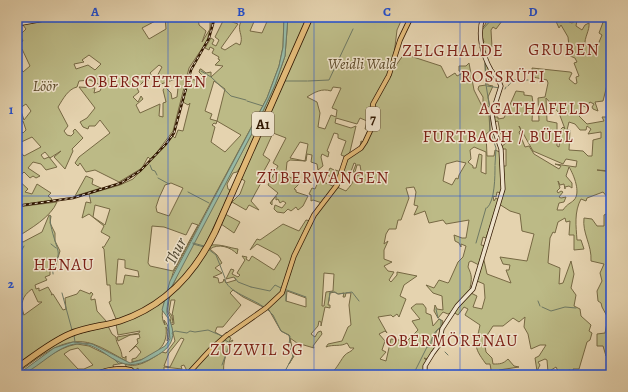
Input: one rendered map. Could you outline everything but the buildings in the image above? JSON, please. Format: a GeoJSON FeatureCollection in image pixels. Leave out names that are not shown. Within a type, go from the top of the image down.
{"type":"FeatureCollection","features":[{"type":"Feature","properties":{"kind":"highway","name":"A1"},"geometry":{"type":"LineString","coordinates":[[221,216],[230,200],[309,17]]}},
{"type":"Feature","properties":{"kind":"highway","name":"A1"},"geometry":{"type":"LineString","coordinates":[[17,368],[66,336],[125,319],[162,299],[174,289],[199,261],[221,216],[281,81]]}},
{"type":"Feature","properties":{"kind":"highway","name":"A1"},"geometry":{"type":"LineString","coordinates":[[238,183],[240,172],[246,160]]}},
{"type":"Feature","properties":{"kind":"highway","name":"A1"},"geometry":{"type":"LineString","coordinates":[[230,200],[232,187]]}},
{"type":"Feature","properties":{"kind":"main road"},"geometry":{"type":"LineString","coordinates":[[17,24],[56,17]]}},
{"type":"Feature","properties":{"kind":"main road","name":"7"},"geometry":{"type":"LineString","coordinates":[[187,375],[210,350],[228,335],[265,309],[278,298],[284,289],[294,256],[314,214],[337,185],[346,159],[361,148],[366,141],[373,125],[373,104],[388,76],[400,40],[411,17]]}},
{"type":"Feature","properties":{"kind":"main road"},"geometry":{"type":"LineString","coordinates":[[425,375],[425,366],[432,353],[439,346],[442,329],[451,314],[474,288],[477,272],[503,186],[501,148],[495,133],[492,114],[501,86],[488,63],[480,38],[480,28],[483,17]]}},
{"type":"Feature","properties":{"kind":"main road"},"geometry":{"type":"LineString","coordinates":[[94,375],[106,370],[120,369],[130,369],[136,375]]}},
{"type":"Feature","properties":{"kind":"main road"},"geometry":{"type":"LineString","coordinates":[[160,375],[166,373],[179,375]]}},
{"type":"Feature","properties":{"kind":"green space","name":"Löör"},"geometry":{"type":"Polygon","coordinates":[[[37,17],[71,17],[71,21],[80,17],[163,17],[142,28],[149,39],[166,29],[165,17],[173,17],[175,21],[181,17],[198,17],[199,25],[206,31],[202,42],[210,29],[207,41],[189,68],[173,131],[154,156],[150,159],[148,157],[142,168],[119,182],[95,170],[86,172],[80,163],[78,166],[75,163],[79,157],[110,133],[100,120],[95,126],[89,126],[88,129],[83,127],[80,122],[87,118],[95,108],[79,87],[95,88],[94,93],[100,91],[102,86],[90,80],[79,81],[77,87],[68,92],[58,107],[68,126],[64,131],[67,135],[71,136],[75,129],[83,138],[72,149],[73,151],[65,169],[54,157],[61,151],[50,158],[45,152],[41,155],[44,159],[49,157],[57,167],[46,170],[41,164],[33,162],[28,168],[40,176],[36,178],[33,176],[30,178],[24,172],[17,179],[17,148],[24,156],[41,147],[32,137],[17,144],[17,134],[20,132],[19,130],[23,133],[26,130],[23,121],[17,124],[20,118],[17,114],[17,109],[20,108],[17,98],[17,82],[21,79],[17,71],[17,61],[23,72],[30,66],[22,49],[17,53],[17,45],[23,41],[20,35],[26,29],[23,25],[17,29],[17,23],[37,17]],[[89,55],[82,60],[84,62],[74,64],[76,69],[88,65],[95,70],[101,64],[89,55]],[[159,65],[150,73],[152,76],[149,80],[145,80],[137,88],[139,92],[133,97],[138,102],[141,96],[143,99],[136,105],[140,113],[160,104],[159,116],[163,117],[163,103],[166,102],[163,90],[165,87],[171,93],[172,99],[177,97],[179,78],[161,84],[155,80],[162,67],[159,65]],[[26,104],[20,108],[24,120],[31,111],[26,104]]]}},
{"type":"Feature","properties":{"kind":"green space"},"geometry":{"type":"Polygon","coordinates":[[[210,17],[213,17],[210,29],[210,17]]]}},
{"type":"Feature","properties":{"kind":"green space"},"geometry":{"type":"Polygon","coordinates":[[[245,17],[256,17],[250,31],[262,33],[269,17],[284,17],[283,47],[279,66],[267,98],[173,273],[166,294],[156,303],[148,307],[130,315],[108,322],[116,319],[109,302],[111,301],[110,285],[107,285],[104,249],[102,247],[104,247],[110,237],[101,232],[104,226],[89,214],[82,218],[86,202],[91,203],[89,194],[120,185],[133,179],[173,136],[175,138],[178,130],[183,131],[190,103],[188,105],[183,102],[188,83],[191,79],[198,81],[201,78],[205,78],[199,72],[200,69],[206,73],[211,72],[211,77],[223,66],[215,65],[220,60],[218,59],[219,57],[212,53],[214,49],[210,47],[209,50],[205,48],[211,38],[214,40],[212,44],[216,46],[219,40],[215,37],[224,19],[238,24],[221,48],[225,50],[236,43],[240,45],[241,38],[239,28],[245,17]],[[214,81],[205,111],[212,114],[210,119],[217,121],[225,89],[214,81]],[[217,121],[216,124],[214,123],[212,125],[215,127],[211,142],[225,152],[241,135],[217,121]],[[171,183],[165,185],[156,207],[157,212],[169,216],[183,188],[171,183]],[[95,205],[93,217],[105,225],[110,209],[95,205]],[[192,223],[186,235],[164,227],[152,226],[148,263],[150,266],[173,271],[198,225],[192,223]],[[118,259],[116,284],[123,284],[125,275],[139,277],[138,271],[125,268],[125,260],[118,259]]]}},
{"type":"Feature","properties":{"kind":"green space"},"geometry":{"type":"Polygon","coordinates":[[[288,17],[308,17],[241,166],[237,172],[233,173],[227,184],[230,193],[205,245],[191,267],[171,290],[180,268],[258,122],[275,85],[285,56],[288,17]]]}},
{"type":"Feature","properties":{"kind":"green space","name":"Weidli Wald"},"geometry":{"type":"Polygon","coordinates":[[[312,17],[400,17],[401,21],[397,30],[392,71],[404,54],[441,66],[447,78],[455,73],[457,76],[461,74],[462,72],[459,71],[459,66],[466,66],[469,63],[474,90],[483,108],[482,113],[489,115],[490,131],[486,134],[487,156],[494,156],[495,150],[500,152],[502,166],[506,166],[506,149],[501,149],[501,147],[506,143],[500,132],[498,121],[494,122],[493,117],[498,117],[498,119],[504,118],[516,91],[524,92],[524,95],[532,96],[532,121],[539,121],[538,98],[545,97],[548,83],[547,80],[533,77],[532,68],[570,72],[572,73],[569,79],[575,84],[577,83],[576,77],[579,76],[574,63],[577,62],[575,58],[570,56],[568,37],[561,25],[559,28],[554,17],[571,17],[569,22],[572,23],[577,20],[576,26],[582,30],[585,25],[589,23],[585,45],[597,47],[602,35],[599,33],[605,17],[611,17],[611,79],[608,81],[603,101],[595,102],[598,111],[593,109],[592,107],[594,104],[590,102],[586,107],[581,105],[579,116],[587,124],[604,121],[602,117],[611,117],[611,171],[597,170],[611,172],[609,177],[611,180],[611,347],[608,348],[606,356],[603,346],[597,346],[597,334],[605,333],[608,318],[601,303],[598,301],[597,291],[602,281],[600,273],[604,264],[591,261],[584,223],[584,218],[592,219],[597,226],[604,226],[604,215],[610,212],[608,198],[603,192],[587,198],[586,201],[581,199],[577,209],[577,240],[581,240],[584,249],[574,250],[574,235],[569,235],[570,221],[566,222],[565,218],[558,222],[555,233],[553,232],[550,238],[548,263],[560,268],[559,284],[563,283],[571,261],[574,274],[571,288],[576,295],[574,306],[580,309],[581,316],[591,325],[589,331],[592,333],[590,340],[587,342],[579,369],[573,369],[574,373],[572,374],[570,370],[559,373],[556,367],[548,372],[547,360],[545,359],[538,362],[540,365],[537,371],[535,358],[539,356],[546,345],[540,345],[531,349],[528,334],[524,327],[525,317],[519,322],[513,318],[503,326],[493,326],[484,340],[486,352],[492,358],[493,364],[505,362],[508,359],[514,366],[519,367],[499,370],[498,375],[492,375],[490,364],[486,364],[476,345],[480,325],[465,315],[468,309],[464,307],[458,315],[453,312],[448,314],[443,312],[438,318],[434,311],[435,305],[437,309],[443,310],[442,296],[433,293],[426,285],[434,288],[439,280],[449,282],[458,262],[463,257],[466,246],[461,244],[461,247],[459,243],[455,241],[454,235],[466,238],[469,220],[446,224],[443,220],[429,223],[425,211],[414,215],[418,206],[414,205],[416,192],[414,187],[406,188],[409,198],[401,220],[398,220],[396,229],[389,229],[386,234],[384,244],[388,241],[384,250],[384,259],[392,262],[384,266],[388,271],[394,272],[389,280],[391,282],[397,275],[397,272],[417,276],[404,285],[400,296],[406,299],[399,317],[397,314],[393,317],[391,315],[378,317],[387,333],[385,331],[379,334],[385,341],[382,350],[386,352],[380,359],[386,361],[391,339],[407,341],[418,330],[412,321],[420,319],[411,308],[416,304],[423,304],[426,308],[426,313],[431,315],[433,326],[439,319],[443,321],[441,329],[438,329],[433,338],[432,345],[434,346],[435,343],[439,344],[428,359],[424,358],[427,361],[424,367],[427,367],[426,372],[424,371],[425,375],[329,375],[336,369],[345,355],[354,348],[350,348],[347,343],[326,347],[328,344],[342,341],[348,327],[351,325],[349,305],[351,293],[346,293],[345,297],[343,297],[344,293],[338,294],[335,292],[330,293],[328,305],[330,305],[330,308],[325,307],[321,326],[321,322],[319,321],[318,326],[311,334],[315,337],[318,332],[321,331],[322,334],[313,346],[314,348],[297,343],[290,338],[294,356],[289,364],[293,357],[289,335],[281,331],[269,310],[243,297],[233,290],[230,293],[241,305],[223,327],[217,327],[215,332],[225,338],[227,336],[231,338],[229,342],[233,340],[224,361],[224,373],[227,375],[185,375],[184,372],[187,371],[184,365],[181,366],[182,369],[164,367],[164,375],[139,375],[138,368],[134,371],[127,368],[125,364],[140,364],[162,352],[166,353],[175,341],[171,325],[174,324],[172,315],[175,300],[171,300],[169,312],[172,316],[173,323],[170,323],[171,318],[167,311],[170,295],[194,270],[205,253],[227,207],[232,202],[240,194],[245,181],[240,178],[312,17]],[[333,87],[331,91],[322,90],[307,97],[317,102],[320,113],[318,127],[325,129],[331,115],[336,117],[337,110],[332,108],[341,88],[333,87]],[[546,98],[547,121],[557,123],[557,146],[559,147],[561,129],[563,127],[565,129],[559,113],[546,98]],[[336,118],[335,123],[351,128],[356,126],[349,156],[360,149],[361,141],[364,142],[368,130],[365,129],[367,121],[360,118],[357,124],[336,118]],[[569,122],[567,130],[570,130],[569,150],[583,151],[588,156],[592,156],[593,140],[601,138],[601,132],[588,134],[591,129],[587,126],[586,130],[580,130],[575,124],[569,122]],[[519,126],[521,130],[519,132],[525,147],[529,146],[534,154],[559,169],[561,166],[555,164],[576,167],[577,161],[566,159],[563,164],[533,151],[519,126]],[[273,133],[263,155],[270,160],[260,178],[262,181],[251,201],[259,210],[249,205],[246,210],[232,202],[225,214],[240,222],[234,233],[221,224],[211,245],[222,246],[238,249],[237,254],[231,249],[220,246],[210,249],[217,255],[222,263],[215,268],[222,273],[213,277],[218,278],[219,283],[223,282],[224,279],[226,283],[236,280],[234,277],[226,279],[231,269],[234,270],[232,274],[238,277],[240,275],[237,273],[245,260],[242,256],[247,257],[246,259],[249,261],[252,256],[274,270],[281,259],[278,255],[257,244],[250,250],[257,239],[260,240],[283,224],[299,231],[306,220],[311,221],[322,203],[313,200],[311,201],[311,195],[309,194],[312,188],[315,189],[319,180],[335,187],[338,180],[327,175],[330,168],[334,170],[333,173],[335,170],[342,172],[346,157],[341,155],[346,141],[338,138],[338,134],[334,133],[327,151],[329,152],[328,157],[322,154],[321,157],[323,166],[318,170],[317,164],[311,162],[312,155],[307,154],[306,161],[290,160],[287,162],[287,176],[301,182],[294,189],[296,192],[308,196],[303,206],[298,210],[296,207],[291,211],[288,209],[284,213],[277,212],[274,209],[275,205],[282,208],[286,203],[283,201],[280,203],[278,199],[276,200],[276,196],[272,201],[272,205],[270,203],[278,193],[268,185],[278,166],[273,163],[286,138],[273,133]],[[300,142],[290,158],[305,161],[308,144],[300,142]],[[474,147],[470,150],[471,159],[468,162],[473,166],[473,168],[476,168],[479,154],[482,155],[481,172],[486,174],[486,152],[474,147]],[[457,161],[446,164],[443,181],[452,185],[456,178],[458,179],[466,163],[457,161]],[[354,163],[349,177],[343,175],[337,187],[346,191],[353,183],[354,176],[359,175],[361,171],[360,165],[357,165],[355,172],[353,172],[356,164],[354,163]],[[502,166],[503,186],[501,193],[497,192],[496,197],[493,196],[494,201],[496,198],[499,200],[486,238],[483,237],[481,245],[486,246],[483,256],[487,274],[511,283],[506,270],[509,270],[510,265],[503,264],[500,257],[527,261],[534,234],[522,231],[520,214],[510,211],[499,204],[504,184],[502,166]],[[569,167],[566,176],[572,183],[572,188],[569,186],[565,187],[565,189],[564,184],[560,185],[558,181],[560,188],[557,191],[558,193],[561,191],[563,192],[559,197],[566,197],[564,202],[559,203],[557,210],[563,210],[576,197],[576,184],[569,167]],[[471,261],[469,262],[468,267],[471,277],[470,288],[473,290],[471,293],[477,296],[473,307],[482,309],[485,298],[484,284],[477,281],[474,289],[473,287],[479,265],[471,261]],[[324,273],[322,306],[324,306],[326,292],[333,291],[334,274],[324,273]],[[287,291],[286,301],[306,307],[306,298],[287,291]],[[181,338],[169,353],[164,366],[170,367],[184,339],[181,338]]]}},
{"type":"Feature","properties":{"kind":"green space"},"geometry":{"type":"Polygon","coordinates":[[[488,17],[505,17],[496,29],[493,27],[491,30],[492,47],[484,48],[484,42],[480,30],[485,25],[488,17]]]}},
{"type":"Feature","properties":{"kind":"green space"},"geometry":{"type":"Polygon","coordinates":[[[487,62],[491,80],[487,80],[488,85],[493,86],[488,97],[490,108],[483,102],[483,97],[478,89],[479,86],[486,85],[485,63],[487,62]]]}},
{"type":"Feature","properties":{"kind":"green space"},"geometry":{"type":"Polygon","coordinates":[[[86,176],[93,179],[92,184],[101,188],[75,196],[86,176]]]}},
{"type":"Feature","properties":{"kind":"green space"},"geometry":{"type":"Polygon","coordinates":[[[17,179],[28,189],[25,192],[32,194],[37,184],[51,193],[48,196],[52,199],[50,201],[17,205],[17,179]]]}},
{"type":"Feature","properties":{"kind":"green space"},"geometry":{"type":"Polygon","coordinates":[[[57,202],[45,218],[17,237],[19,223],[17,222],[17,207],[57,202]]]}},
{"type":"Feature","properties":{"kind":"green space"},"geometry":{"type":"Polygon","coordinates":[[[49,215],[51,216],[50,223],[55,233],[55,241],[60,251],[55,268],[50,271],[50,275],[45,277],[47,280],[35,285],[36,289],[39,288],[39,291],[48,287],[52,294],[51,295],[53,294],[63,310],[66,309],[65,298],[77,294],[80,290],[90,294],[91,292],[93,294],[91,300],[95,299],[97,311],[107,322],[84,327],[17,367],[17,328],[21,324],[17,317],[17,297],[18,295],[22,295],[21,291],[17,292],[17,240],[23,242],[42,232],[49,215]],[[32,289],[26,294],[23,300],[22,307],[24,315],[42,302],[38,302],[32,289]]]}},
{"type":"Feature","properties":{"kind":"green space"},"geometry":{"type":"Polygon","coordinates":[[[165,299],[162,316],[163,322],[165,325],[164,320],[169,330],[168,340],[167,341],[168,331],[166,327],[165,341],[162,347],[146,358],[132,362],[132,359],[136,358],[141,352],[136,346],[129,352],[138,343],[137,339],[140,338],[139,334],[130,335],[118,341],[117,337],[139,333],[140,331],[118,335],[116,324],[165,299]]]}},
{"type":"Feature","properties":{"kind":"green space"},"geometry":{"type":"Polygon","coordinates":[[[108,326],[112,334],[116,337],[122,357],[125,358],[126,356],[126,361],[93,344],[72,342],[52,349],[17,373],[17,368],[61,338],[108,326]]]}},
{"type":"Feature","properties":{"kind":"green space"},"geometry":{"type":"Polygon","coordinates":[[[77,344],[89,346],[124,363],[113,365],[114,369],[130,369],[132,375],[101,375],[103,372],[114,371],[113,369],[100,372],[96,375],[22,375],[55,353],[77,344]],[[78,348],[70,350],[64,354],[78,369],[84,369],[93,365],[78,348]]]}},
{"type":"Feature","properties":{"kind":"shaded area"},"geometry":{"type":"Polygon","coordinates":[[[284,17],[288,17],[285,56],[275,85],[258,122],[172,286],[168,300],[167,313],[173,336],[168,347],[164,351],[142,363],[130,365],[121,363],[96,348],[86,344],[75,344],[59,350],[29,371],[17,375],[54,348],[73,342],[92,344],[130,363],[141,360],[165,346],[170,339],[168,318],[162,310],[170,281],[267,98],[279,66],[283,47],[284,17]]]}},
{"type":"Feature","properties":{"kind":"waterway"},"geometry":{"type":"LineString","coordinates":[[482,30],[494,17]]}},
{"type":"Feature","properties":{"kind":"waterway"},"geometry":{"type":"LineString","coordinates":[[308,81],[329,80],[353,29]]}},
{"type":"Feature","properties":{"kind":"waterway"},"geometry":{"type":"LineString","coordinates":[[485,62],[486,85],[490,109],[490,131]]}},
{"type":"Feature","properties":{"kind":"waterway"},"geometry":{"type":"LineString","coordinates":[[201,71],[211,77],[231,96],[246,100]]}},
{"type":"Feature","properties":{"kind":"waterway"},"geometry":{"type":"LineString","coordinates":[[508,86],[513,80]]}},
{"type":"Feature","properties":{"kind":"waterway"},"geometry":{"type":"LineString","coordinates":[[514,80],[528,80]]}},
{"type":"Feature","properties":{"kind":"waterway"},"geometry":{"type":"LineString","coordinates":[[284,81],[307,81]]}},
{"type":"Feature","properties":{"kind":"waterway"},"geometry":{"type":"LineString","coordinates":[[487,86],[500,88]]}},
{"type":"Feature","properties":{"kind":"waterway"},"geometry":{"type":"LineString","coordinates":[[247,101],[263,106]]}},
{"type":"Feature","properties":{"kind":"waterway"},"geometry":{"type":"LineString","coordinates":[[490,131],[496,148],[495,165]]}},
{"type":"Feature","properties":{"kind":"waterway"},"geometry":{"type":"LineString","coordinates":[[150,165],[152,170],[155,171],[157,175]]}},
{"type":"Feature","properties":{"kind":"waterway"},"geometry":{"type":"LineString","coordinates":[[487,208],[492,200],[495,182],[495,166]]}},
{"type":"Feature","properties":{"kind":"waterway"},"geometry":{"type":"LineString","coordinates":[[158,178],[169,184]]}},
{"type":"Feature","properties":{"kind":"waterway"},"geometry":{"type":"LineString","coordinates":[[188,192],[209,203]]}},
{"type":"Feature","properties":{"kind":"waterway"},"geometry":{"type":"LineString","coordinates":[[476,243],[486,208]]}},
{"type":"Feature","properties":{"kind":"waterway"},"geometry":{"type":"LineString","coordinates":[[50,216],[58,251],[58,257],[53,268],[53,274]]}},
{"type":"Feature","properties":{"kind":"waterway","name":"Thur"},"geometry":{"type":"LineString","coordinates":[[193,243],[204,246]]}},
{"type":"Feature","properties":{"kind":"waterway"},"geometry":{"type":"LineString","coordinates":[[51,244],[56,248]]}},
{"type":"Feature","properties":{"kind":"waterway","name":"Thur"},"geometry":{"type":"LineString","coordinates":[[193,244],[204,247]]}},
{"type":"Feature","properties":{"kind":"waterway"},"geometry":{"type":"LineString","coordinates":[[17,259],[24,246]]}},
{"type":"Feature","properties":{"kind":"waterway"},"geometry":{"type":"LineString","coordinates":[[208,249],[216,255],[225,278]]}},
{"type":"Feature","properties":{"kind":"waterway"},"geometry":{"type":"LineString","coordinates":[[235,278],[238,282],[251,287]]}},
{"type":"Feature","properties":{"kind":"waterway"},"geometry":{"type":"LineString","coordinates":[[225,279],[230,288],[235,292],[265,308]]}},
{"type":"Feature","properties":{"kind":"waterway"},"geometry":{"type":"LineString","coordinates":[[17,285],[21,289]]}},
{"type":"Feature","properties":{"kind":"waterway"},"geometry":{"type":"LineString","coordinates":[[251,287],[270,291],[275,285],[281,288]]}},
{"type":"Feature","properties":{"kind":"waterway"},"geometry":{"type":"LineString","coordinates":[[284,289],[306,297]]}},
{"type":"Feature","properties":{"kind":"waterway"},"geometry":{"type":"LineString","coordinates":[[286,291],[286,301]]}},
{"type":"Feature","properties":{"kind":"waterway"},"geometry":{"type":"LineString","coordinates":[[329,301],[330,292],[338,294]]}},
{"type":"Feature","properties":{"kind":"waterway"},"geometry":{"type":"LineString","coordinates":[[339,294],[352,292],[359,301]]}},
{"type":"Feature","properties":{"kind":"waterway"},"geometry":{"type":"LineString","coordinates":[[62,293],[72,330]]}},
{"type":"Feature","properties":{"kind":"waterway"},"geometry":{"type":"LineString","coordinates":[[21,295],[20,304],[23,315]]}},
{"type":"Feature","properties":{"kind":"waterway"},"geometry":{"type":"LineString","coordinates":[[538,301],[540,306]]}},
{"type":"Feature","properties":{"kind":"waterway"},"geometry":{"type":"LineString","coordinates":[[542,307],[551,311],[565,307],[576,308]]}},
{"type":"Feature","properties":{"kind":"waterway"},"geometry":{"type":"LineString","coordinates":[[267,309],[273,315],[281,331],[290,336],[289,345],[293,356],[283,375]]}},
{"type":"Feature","properties":{"kind":"waterway"},"geometry":{"type":"LineString","coordinates":[[436,309],[438,318]]}},
{"type":"Feature","properties":{"kind":"waterway"},"geometry":{"type":"LineString","coordinates":[[413,375],[427,347],[430,347],[434,334],[441,327],[441,320],[439,319]]}},
{"type":"Feature","properties":{"kind":"waterway"},"geometry":{"type":"LineString","coordinates":[[172,333],[175,331],[187,333],[190,331],[195,332],[208,330],[222,336]]}},
{"type":"Feature","properties":{"kind":"waterway"},"geometry":{"type":"LineString","coordinates":[[74,335],[75,342]]}},
{"type":"Feature","properties":{"kind":"waterway"},"geometry":{"type":"LineString","coordinates":[[222,365],[230,343],[225,340]]}},
{"type":"Feature","properties":{"kind":"waterway"},"geometry":{"type":"LineString","coordinates":[[429,347],[435,346]]}},
{"type":"Feature","properties":{"kind":"waterway"},"geometry":{"type":"LineString","coordinates":[[445,352],[448,355]]}},
{"type":"Feature","properties":{"kind":"waterway"},"geometry":{"type":"LineString","coordinates":[[114,359],[119,364]]}},
{"type":"Feature","properties":{"kind":"waterway"},"geometry":{"type":"LineString","coordinates":[[123,371],[125,375]]}},
{"type":"Feature","properties":{"kind":"railway"},"geometry":{"type":"LineString","coordinates":[[17,206],[73,198],[121,183],[140,171],[166,144],[174,133],[191,70],[209,38],[215,17]]}},
{"type":"Feature","properties":{"kind":"district","name":"GRUBEN"},"geometry":{"type":"Point","coordinates":[564,49]}},
{"type":"Feature","properties":{"kind":"district","name":"ZELGHALDE"},"geometry":{"type":"Point","coordinates":[453,50]}},
{"type":"Feature","properties":{"kind":"district","name":"ROSSRÜTI"},"geometry":{"type":"Point","coordinates":[503,76]}},
{"type":"Feature","properties":{"kind":"district","name":"OBERSTETTEN"},"geometry":{"type":"Point","coordinates":[146,81]}},
{"type":"Feature","properties":{"kind":"district","name":"AGATHAFELD"},"geometry":{"type":"Point","coordinates":[535,108]}},
{"type":"Feature","properties":{"kind":"district","name":"FURTBACH / BÜEL"},"geometry":{"type":"Point","coordinates":[498,136]}},
{"type":"Feature","properties":{"kind":"district","name":"ZÜBERWANGEN"},"geometry":{"type":"Point","coordinates":[323,177]}},
{"type":"Feature","properties":{"kind":"district","name":"HENAU"},"geometry":{"type":"Point","coordinates":[64,264]}},
{"type":"Feature","properties":{"kind":"district","name":"OBERMÖRENAU"},"geometry":{"type":"Point","coordinates":[452,340]}},
{"type":"Feature","properties":{"kind":"district","name":"ZUZWIL SG"},"geometry":{"type":"Point","coordinates":[257,349]}}]}
